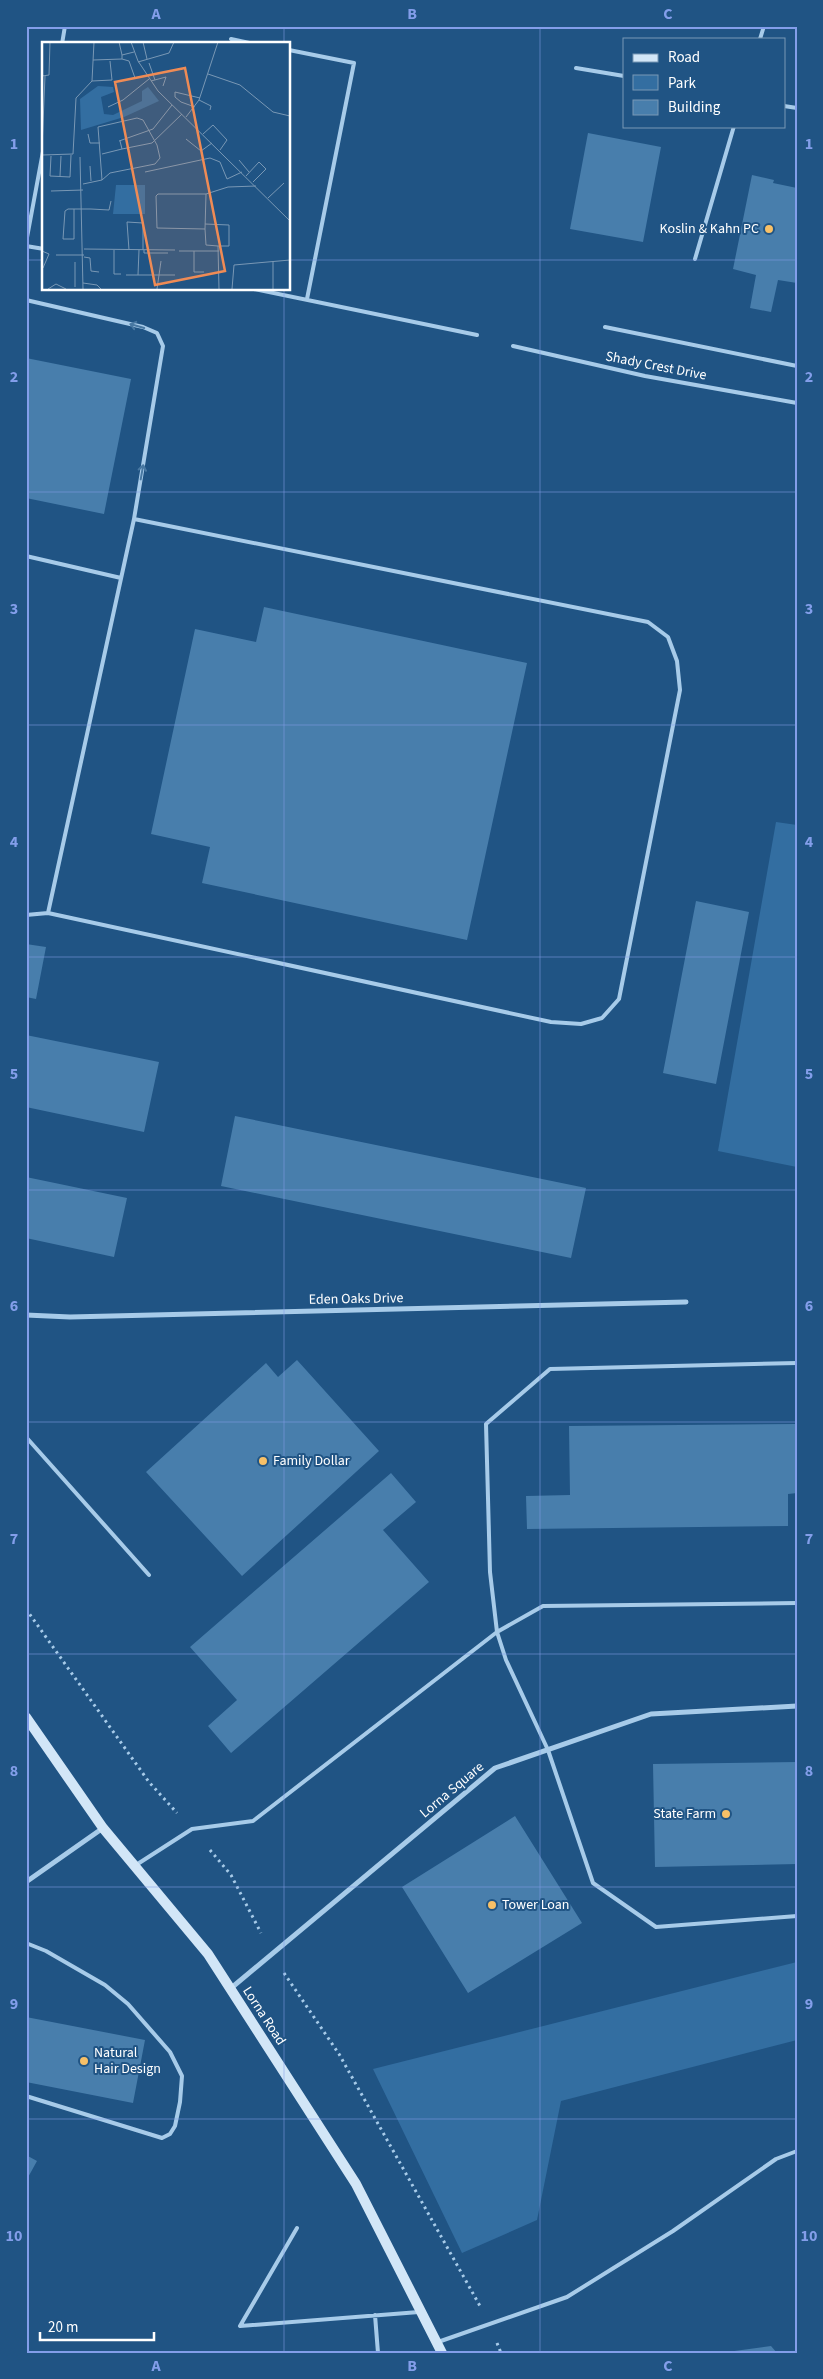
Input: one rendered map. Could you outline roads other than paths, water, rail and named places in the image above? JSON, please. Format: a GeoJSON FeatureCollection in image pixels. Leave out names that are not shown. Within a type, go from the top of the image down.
{"type":"FeatureCollection","features":[{"type":"Feature","properties":{"kind":"street","name":"Eden Oaks Drive"},"geometry":{"type":"LineString","coordinates":[[26,1315],[70,1317],[686,1302]]}},
{"type":"Feature","properties":{"kind":"street","name":"Lorna Square"},"geometry":{"type":"LineString","coordinates":[[230,1989],[495,1768],[651,1714],[797,1706]]}},
{"type":"Feature","properties":{"kind":"street","name":"Lorna Road"},"geometry":{"type":"LineString","coordinates":[[26,1717],[103,1828],[208,1954],[356,2184],[442,2353]]}},
{"type":"Feature","properties":{"kind":"street"},"geometry":{"type":"LineString","coordinates":[[26,1882],[103,1828]]}},
{"type":"Feature","properties":{"kind":"lane"},"geometry":{"type":"LineString","coordinates":[[62,42],[65,26]]}},
{"type":"Feature","properties":{"kind":"lane"},"geometry":{"type":"LineString","coordinates":[[760,38],[764,26]]}},
{"type":"Feature","properties":{"kind":"lane"},"geometry":{"type":"LineString","coordinates":[[231,39],[245,42]]}},
{"type":"Feature","properties":{"kind":"lane"},"geometry":{"type":"LineString","coordinates":[[290,50],[354,63],[307,299]]}},
{"type":"Feature","properties":{"kind":"lane"},"geometry":{"type":"LineString","coordinates":[[576,68],[623,76]]}},
{"type":"Feature","properties":{"kind":"lane"},"geometry":{"type":"LineString","coordinates":[[695,259],[733,128]]}},
{"type":"Feature","properties":{"kind":"lane"},"geometry":{"type":"LineString","coordinates":[[42,157],[26,245],[42,249]]}},
{"type":"Feature","properties":{"kind":"lane"},"geometry":{"type":"LineString","coordinates":[[259,290],[477,335]]}},
{"type":"Feature","properties":{"kind":"lane"},"geometry":{"type":"LineString","coordinates":[[26,300],[143,327],[157,334],[164,346],[134,520],[48,913]]}},
{"type":"Feature","properties":{"kind":"lane"},"geometry":{"type":"LineString","coordinates":[[606,326],[797,366]]}},
{"type":"Feature","properties":{"kind":"lane","name":"Shady Crest Drive"},"geometry":{"type":"LineString","coordinates":[[513,346],[644,376],[797,403]]}},
{"type":"Feature","properties":{"kind":"lane"},"geometry":{"type":"LineString","coordinates":[[26,916],[48,913],[551,1022],[581,1024],[602,1018],[618,999],[680,690],[677,661],[668,637],[648,622],[134,520]]}},
{"type":"Feature","properties":{"kind":"lane"},"geometry":{"type":"LineString","coordinates":[[26,556],[121,578]]}},
{"type":"Feature","properties":{"kind":"lane"},"geometry":{"type":"LineString","coordinates":[[797,1363],[550,1370],[486,1424],[490,1572],[497,1632],[506,1660],[548,1750],[593,1883],[656,1927],[797,1916]]}},
{"type":"Feature","properties":{"kind":"lane"},"geometry":{"type":"LineString","coordinates":[[26,1436],[149,1575]]}},
{"type":"Feature","properties":{"kind":"lane"},"geometry":{"type":"LineString","coordinates":[[134,1866],[192,1829],[253,1821],[497,1632],[543,1606],[797,1603]]}},
{"type":"Feature","properties":{"kind":"lane"},"geometry":{"type":"LineString","coordinates":[[26,1943],[46,1951],[105,1985],[128,2004],[170,2052],[182,2076],[180,2102],[175,2126],[170,2134],[162,2138],[26,2096]]}},
{"type":"Feature","properties":{"kind":"lane"},"geometry":{"type":"LineString","coordinates":[[437,2343],[567,2297],[673,2231],[776,2159],[797,2151]]}},
{"type":"Feature","properties":{"kind":"lane"},"geometry":{"type":"LineString","coordinates":[[297,2228],[240,2326],[421,2312]]}},
{"type":"Feature","properties":{"kind":"lane"},"geometry":{"type":"LineString","coordinates":[[375,2315],[378,2353]]}},
{"type":"Feature","properties":{"kind":"place","name":"Koslin & Kahn PC"},"geometry":{"type":"Point","coordinates":[769,229]}},
{"type":"Feature","properties":{"kind":"place","name":"Family Dollar"},"geometry":{"type":"Point","coordinates":[263,1461]}},
{"type":"Feature","properties":{"kind":"place","name":"State Farm"},"geometry":{"type":"Point","coordinates":[726,1814]}},
{"type":"Feature","properties":{"kind":"place","name":"Tower Loan"},"geometry":{"type":"Point","coordinates":[492,1905]}},
{"type":"Feature","properties":{"kind":"place","name":"Natural Hair Design"},"geometry":{"type":"Point","coordinates":[84,2061]}}]}
